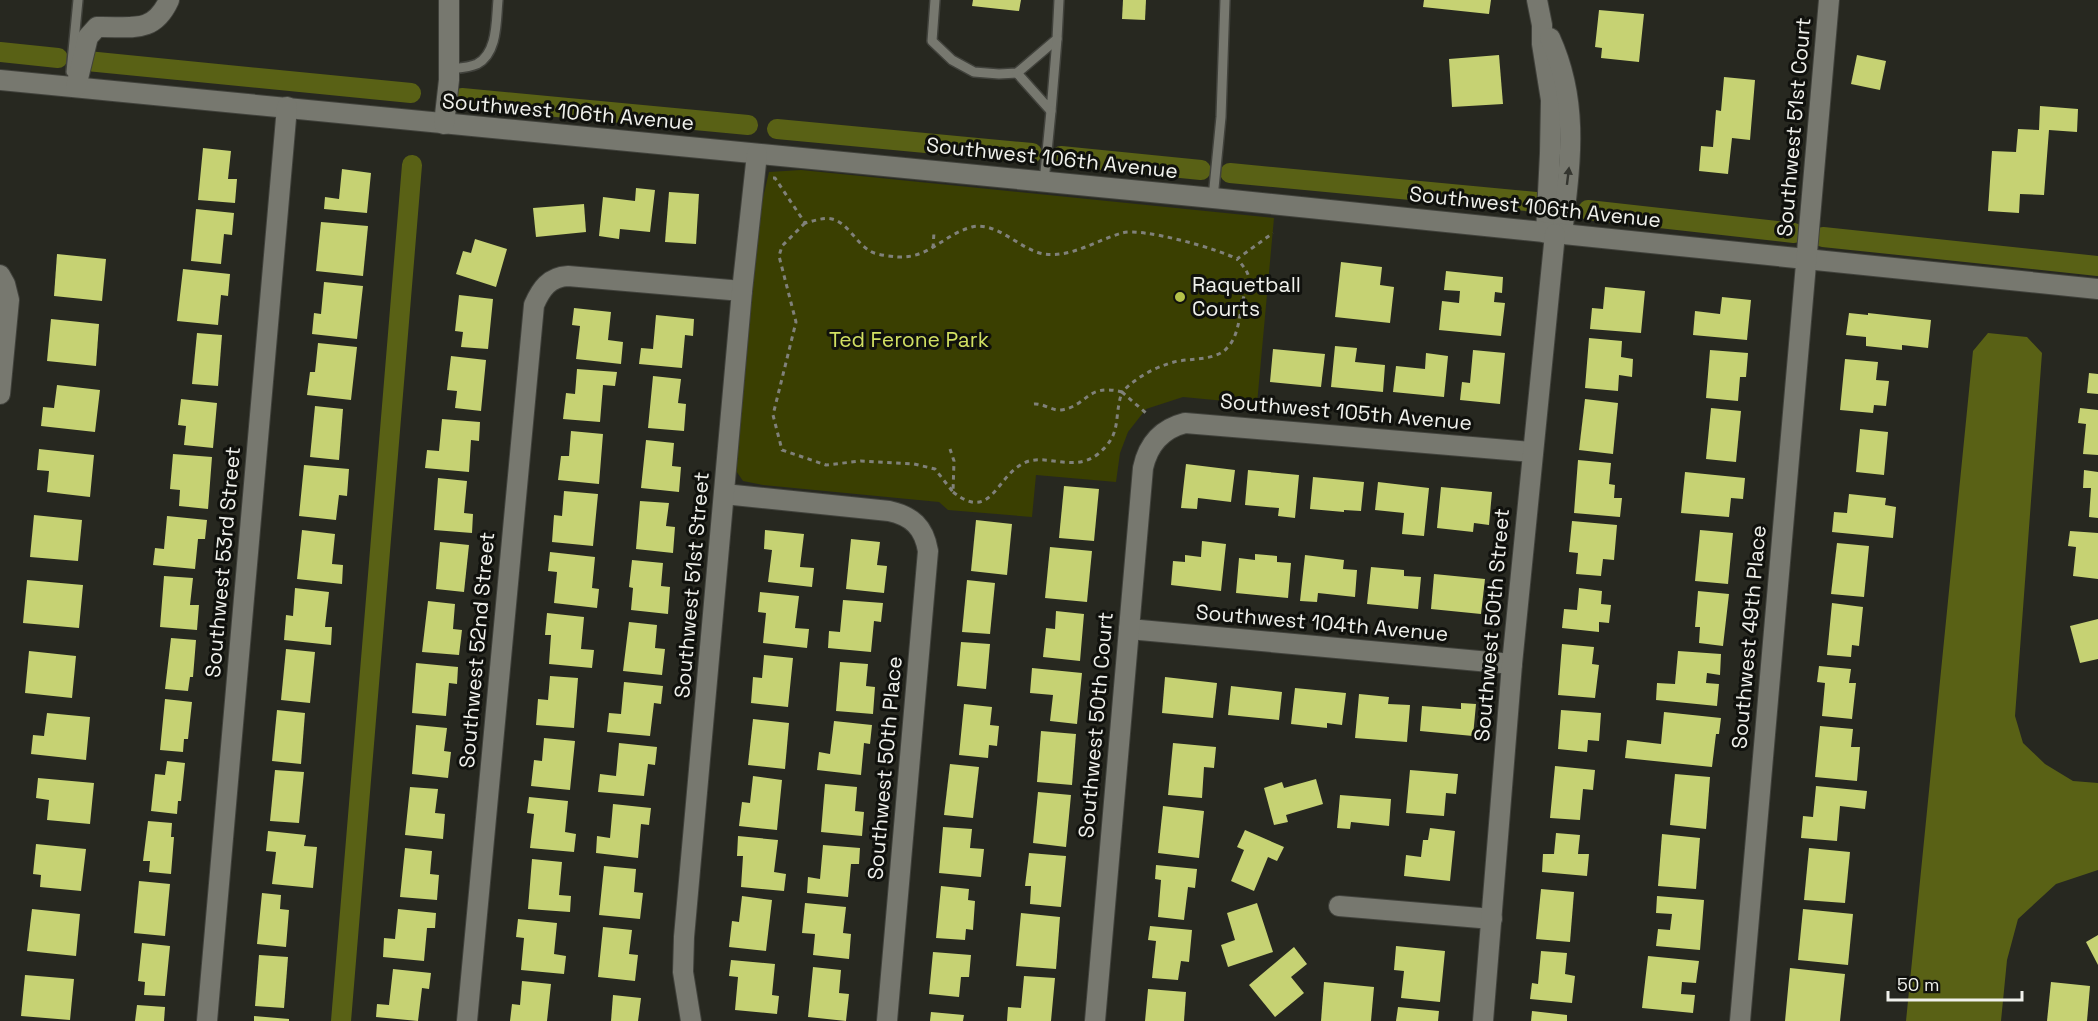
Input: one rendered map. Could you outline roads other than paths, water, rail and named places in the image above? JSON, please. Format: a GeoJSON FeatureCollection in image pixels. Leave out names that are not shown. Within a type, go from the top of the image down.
{"type":"FeatureCollection","features":[{"type":"Feature","properties":{"kind":"street"},"geometry":{"type":"LineString","coordinates":[[73,87],[88,37],[92,31],[97,27],[147,26],[155,22],[162,14],[169,0]]}},
{"type":"Feature","properties":{"kind":"street"},"geometry":{"type":"LineString","coordinates":[[444,124],[449,69],[449,0]]}},
{"type":"Feature","properties":{"kind":"street","name":"Southwest 50th Street"},"geometry":{"type":"LineString","coordinates":[[1483,1021],[1512,664],[1554,234],[1551,100],[1537,0]]}},
{"type":"Feature","properties":{"kind":"street","name":"Southwest 51st Court"},"geometry":{"type":"LineString","coordinates":[[1806,258],[1829,0]]}},
{"type":"Feature","properties":{"kind":"street","name":"Southwest 50th Street"},"geometry":{"type":"LineString","coordinates":[[1542,25],[1551,39],[1560,63],[1571,120],[1570,165],[1554,234]]}},
{"type":"Feature","properties":{"kind":"street","name":"Southwest 106th Avenue"},"geometry":{"type":"LineString","coordinates":[[0,80],[1213,198],[2098,289]]}},
{"type":"Feature","properties":{"kind":"street","name":"Southwest 53rd Street"},"geometry":{"type":"LineString","coordinates":[[207,1021],[288,107]]}},
{"type":"Feature","properties":{"kind":"street","name":"Southwest 51st Street"},"geometry":{"type":"LineString","coordinates":[[691,1021],[682,972],[684,937],[742,291],[757,154]]}},
{"type":"Feature","properties":{"kind":"street","name":"Southwest 49th Place"},"geometry":{"type":"LineString","coordinates":[[1740,1021],[1806,258]]}},
{"type":"Feature","properties":{"kind":"street","name":"Southwest 52nd Street"},"geometry":{"type":"LineString","coordinates":[[467,1021],[534,305],[544,285],[562,276],[576,275],[742,291]]}},
{"type":"Feature","properties":{"kind":"street"},"geometry":{"type":"LineString","coordinates":[[0,394],[9,300],[1,276]]}},
{"type":"Feature","properties":{"kind":"street","name":"Southwest 105th Avenue"},"geometry":{"type":"LineString","coordinates":[[1158,437],[1175,425],[1196,423],[1533,452]]}},
{"type":"Feature","properties":{"kind":"street","name":"Southwest 50th Court"},"geometry":{"type":"LineString","coordinates":[[1095,1021],[1143,468],[1146,456],[1158,437]]}},
{"type":"Feature","properties":{"kind":"street","name":"Southwest 50th Place"},"geometry":{"type":"LineString","coordinates":[[724,494],[890,511],[909,517],[916,523],[926,539],[928,550],[888,1021]]}},
{"type":"Feature","properties":{"kind":"street","name":"Southwest 104th Avenue"},"geometry":{"type":"LineString","coordinates":[[1128,629],[1512,664]]}},
{"type":"Feature","properties":{"kind":"street"},"geometry":{"type":"LineString","coordinates":[[1339,906],[1492,919]]}},
{"type":"Feature","properties":{"kind":"lane"},"geometry":{"type":"LineString","coordinates":[[73,87],[78,0]]}},
{"type":"Feature","properties":{"kind":"lane"},"geometry":{"type":"LineString","coordinates":[[449,69],[478,63],[489,51],[495,36],[498,0]]}},
{"type":"Feature","properties":{"kind":"lane"},"geometry":{"type":"LineString","coordinates":[[935,0],[932,41],[952,60],[974,72],[1017,73],[1057,39]]}},
{"type":"Feature","properties":{"kind":"lane"},"geometry":{"type":"LineString","coordinates":[[1044,182],[1059,0]]}},
{"type":"Feature","properties":{"kind":"lane"},"geometry":{"type":"LineString","coordinates":[[1213,198],[1221,117],[1225,0]]}},
{"type":"Feature","properties":{"kind":"lane"},"geometry":{"type":"LineString","coordinates":[[1017,73],[1051,111]]}},
{"type":"Feature","properties":{"kind":"lane"},"geometry":{"type":"LineString","coordinates":[[1551,120],[1571,120]]}},
{"type":"Feature","properties":{"kind":"waterway"},"geometry":{"type":"LineString","coordinates":[[0,52],[58,58]]}},
{"type":"Feature","properties":{"kind":"waterway"},"geometry":{"type":"LineString","coordinates":[[87,61],[411,93]]}},
{"type":"Feature","properties":{"kind":"waterway"},"geometry":{"type":"LineString","coordinates":[[462,98],[748,125]]}},
{"type":"Feature","properties":{"kind":"waterway"},"geometry":{"type":"LineString","coordinates":[[777,129],[1032,153]]}},
{"type":"Feature","properties":{"kind":"waterway"},"geometry":{"type":"LineString","coordinates":[[1061,156],[1201,170]]}},
{"type":"Feature","properties":{"kind":"waterway"},"geometry":{"type":"LineString","coordinates":[[341,1021],[412,165]]}},
{"type":"Feature","properties":{"kind":"waterway"},"geometry":{"type":"LineString","coordinates":[[1230,173],[1536,202]]}},
{"type":"Feature","properties":{"kind":"waterway"},"geometry":{"type":"LineString","coordinates":[[1588,210],[1794,233]]}},
{"type":"Feature","properties":{"kind":"waterway"},"geometry":{"type":"LineString","coordinates":[[1823,237],[2098,266]]}},
{"type":"Feature","properties":{"kind":"place","name":"Raquetball Courts"},"geometry":{"type":"Point","coordinates":[1180,297]}},
{"type":"Feature","properties":{"kind":"park label","name":"Ted Ferone Park"},"geometry":{"type":"Point","coordinates":[909,340]}}]}
